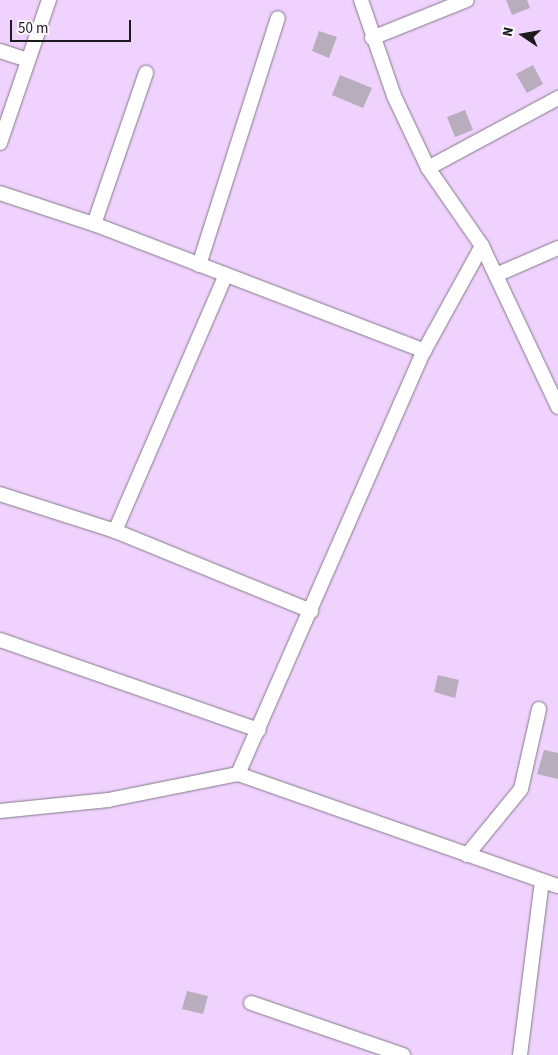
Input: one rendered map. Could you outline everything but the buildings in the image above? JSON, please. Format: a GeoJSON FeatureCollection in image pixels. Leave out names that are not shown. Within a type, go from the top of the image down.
{"type":"FeatureCollection","features":[{"type":"Feature","properties":{"kind":"street"},"geometry":{"type":"LineString","coordinates":[[0,143],[49,0]]}},
{"type":"Feature","properties":{"kind":"street"},"geometry":{"type":"LineString","coordinates":[[360,0],[394,96],[428,168],[482,246],[558,407]]}},
{"type":"Feature","properties":{"kind":"street"},"geometry":{"type":"LineString","coordinates":[[372,38],[467,0]]}},
{"type":"Feature","properties":{"kind":"street"},"geometry":{"type":"LineString","coordinates":[[199,265],[278,18]]}},
{"type":"Feature","properties":{"kind":"street"},"geometry":{"type":"LineString","coordinates":[[0,51],[27,60]]}},
{"type":"Feature","properties":{"kind":"street"},"geometry":{"type":"LineString","coordinates":[[94,224],[146,73]]}},
{"type":"Feature","properties":{"kind":"street"},"geometry":{"type":"LineString","coordinates":[[428,168],[558,98]]}},
{"type":"Feature","properties":{"kind":"street"},"geometry":{"type":"LineString","coordinates":[[0,192],[94,224],[424,352]]}},
{"type":"Feature","properties":{"kind":"street"},"geometry":{"type":"LineString","coordinates":[[238,774],[424,352],[482,246]]}},
{"type":"Feature","properties":{"kind":"street"},"geometry":{"type":"LineString","coordinates":[[496,275],[558,248]]}},
{"type":"Feature","properties":{"kind":"street"},"geometry":{"type":"LineString","coordinates":[[115,531],[226,275]]}},
{"type":"Feature","properties":{"kind":"street"},"geometry":{"type":"LineString","coordinates":[[0,494],[115,531],[311,611]]}},
{"type":"Feature","properties":{"kind":"street"},"geometry":{"type":"LineString","coordinates":[[0,640],[259,730]]}},
{"type":"Feature","properties":{"kind":"street"},"geometry":{"type":"LineString","coordinates":[[467,855],[521,789],[539,710]]}},
{"type":"Feature","properties":{"kind":"street"},"geometry":{"type":"LineString","coordinates":[[0,811],[108,800],[238,774],[558,886]]}},
{"type":"Feature","properties":{"kind":"street"},"geometry":{"type":"LineString","coordinates":[[520,1055],[542,881]]}},
{"type":"Feature","properties":{"kind":"street"},"geometry":{"type":"LineString","coordinates":[[251,1003],[404,1055]]}},
{"type":"Feature","properties":{"kind":"shaded area"},"geometry":{"type":"Polygon","coordinates":[[[0,0],[558,0],[558,1055],[0,1055],[0,0]]]}}]}
